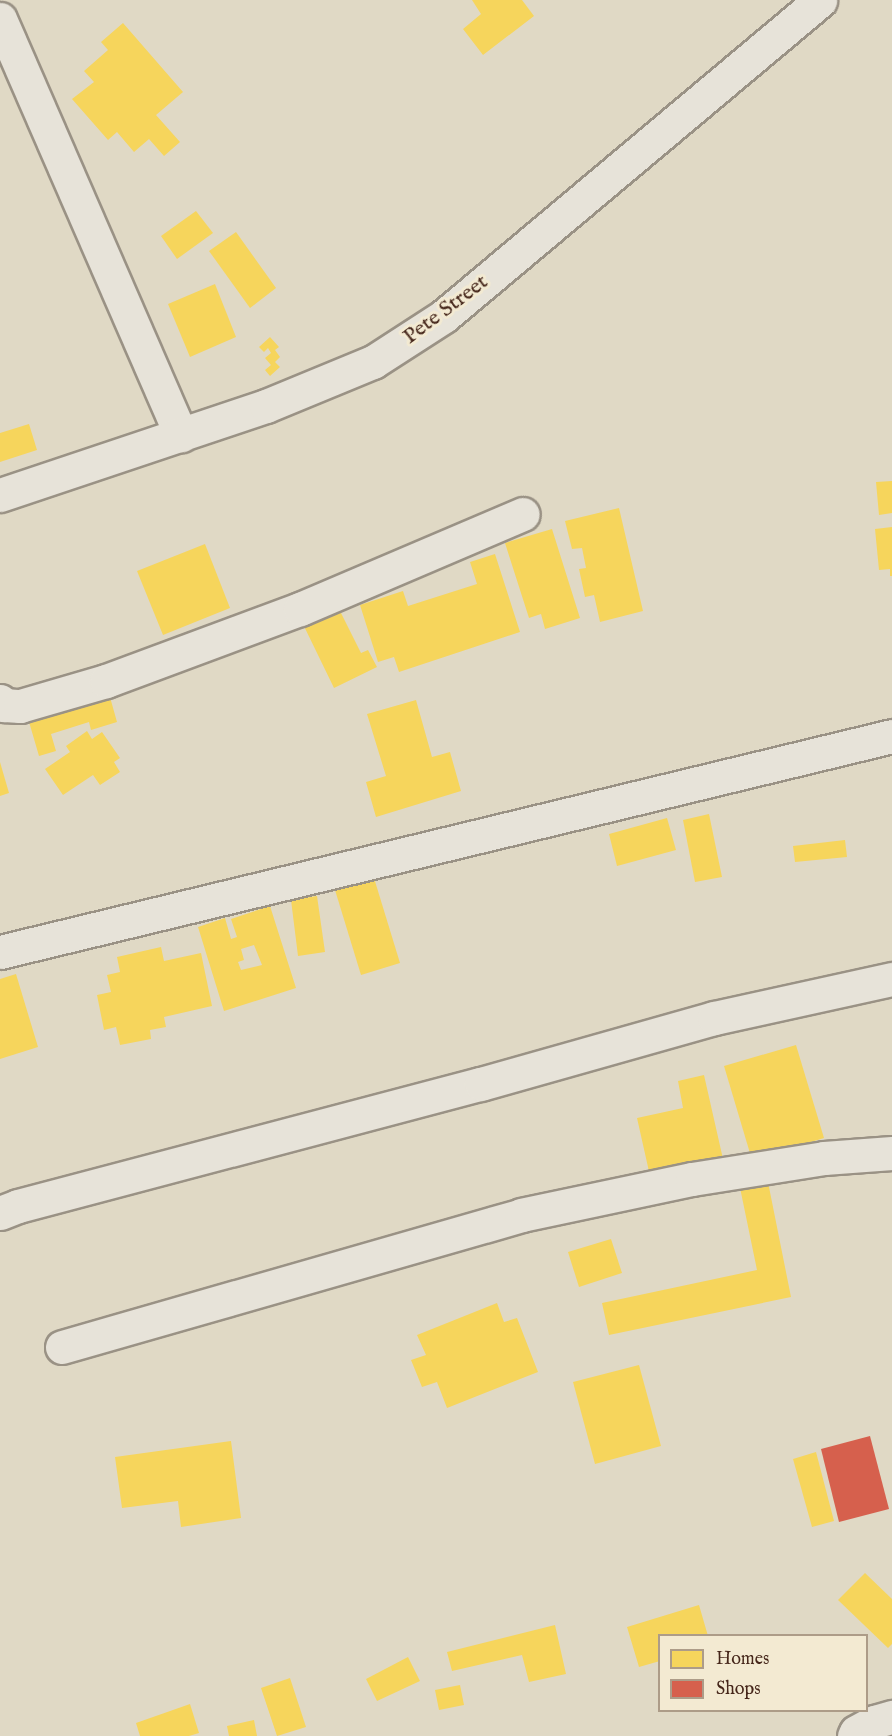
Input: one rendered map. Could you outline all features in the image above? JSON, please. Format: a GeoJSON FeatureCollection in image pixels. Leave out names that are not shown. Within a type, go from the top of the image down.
{"type":"FeatureCollection","features":[{"type":"Feature","properties":{"kind":"street","name":"Pete Street"},"geometry":{"type":"LineString","coordinates":[[0,495],[267,406],[373,362],[444,316],[820,0]]}},
{"type":"Feature","properties":{"kind":"street"},"geometry":{"type":"LineString","coordinates":[[0,19],[181,435]]}},
{"type":"Feature","properties":{"kind":"street"},"geometry":{"type":"LineString","coordinates":[[0,701],[4,705],[20,706],[106,681],[300,609],[523,514]]}},
{"type":"Feature","properties":{"kind":"street"},"geometry":{"type":"LineString","coordinates":[[0,952],[892,736]]}},
{"type":"Feature","properties":{"kind":"street"},"geometry":{"type":"LineString","coordinates":[[0,1213],[18,1206],[481,1084],[714,1018],[892,980]]}},
{"type":"Feature","properties":{"kind":"street"},"geometry":{"type":"LineString","coordinates":[[62,1347],[522,1215],[692,1179],[824,1158],[892,1153]]}},
{"type":"Feature","properties":{"kind":"street"},"geometry":{"type":"LineString","coordinates":[[854,1736],[874,1722],[892,1717]]}},
{"type":"Feature","properties":{"kind":"building: Homes"},"geometry":{"type":"Polygon","coordinates":[[[472,0],[522,0],[534,16],[483,55],[463,29],[481,14],[472,0]]]}},
{"type":"Feature","properties":{"kind":"building: Homes"},"geometry":{"type":"Polygon","coordinates":[[[123,23],[183,92],[156,115],[180,142],[164,156],[149,139],[134,152],[117,132],[108,140],[72,99],[94,82],[84,71],[108,50],[101,42],[123,23]]]}},
{"type":"Feature","properties":{"kind":"building: Homes"},"geometry":{"type":"Polygon","coordinates":[[[196,211],[213,233],[177,259],[161,236],[196,211]]]}},
{"type":"Feature","properties":{"kind":"building: Homes"},"geometry":{"type":"Polygon","coordinates":[[[236,232],[276,288],[250,308],[209,251],[236,232]]]}},
{"type":"Feature","properties":{"kind":"building: Homes"},"geometry":{"type":"Polygon","coordinates":[[[215,284],[236,337],[190,357],[168,304],[215,284]]]}},
{"type":"Feature","properties":{"kind":"building: Homes"},"geometry":{"type":"Polygon","coordinates":[[[270,337],[279,347],[275,350],[280,357],[275,362],[280,367],[270,376],[265,370],[271,365],[265,358],[271,353],[268,348],[264,352],[259,347],[270,337]]]}},
{"type":"Feature","properties":{"kind":"building: Homes"},"geometry":{"type":"Polygon","coordinates":[[[29,424],[37,450],[0,462],[0,433],[29,424]]]}},
{"type":"Feature","properties":{"kind":"building: Homes"},"geometry":{"type":"Polygon","coordinates":[[[892,481],[892,513],[879,515],[876,482],[892,481]]]}},
{"type":"Feature","properties":{"kind":"building: Homes"},"geometry":{"type":"Polygon","coordinates":[[[619,508],[643,611],[600,622],[594,595],[585,597],[579,569],[586,568],[582,548],[572,549],[565,521],[619,508]]]}},
{"type":"Feature","properties":{"kind":"building: Homes"},"geometry":{"type":"Polygon","coordinates":[[[892,527],[892,576],[890,576],[890,569],[879,570],[875,529],[892,527]]]}},
{"type":"Feature","properties":{"kind":"building: Homes"},"geometry":{"type":"Polygon","coordinates":[[[552,529],[580,618],[545,629],[541,614],[529,618],[505,543],[552,529]]]}},
{"type":"Feature","properties":{"kind":"building: Homes"},"geometry":{"type":"Polygon","coordinates":[[[205,544],[230,608],[163,635],[137,571],[205,544]]]}},
{"type":"Feature","properties":{"kind":"building: Homes"},"geometry":{"type":"Polygon","coordinates":[[[495,554],[520,632],[399,672],[394,657],[378,662],[360,605],[403,591],[408,606],[477,584],[470,562],[495,554]]]}},
{"type":"Feature","properties":{"kind":"building: Homes"},"geometry":{"type":"Polygon","coordinates":[[[336,603],[361,653],[368,650],[377,667],[334,688],[301,620],[336,603]]]}},
{"type":"Feature","properties":{"kind":"building: Homes"},"geometry":{"type":"Polygon","coordinates":[[[108,690],[117,722],[91,730],[89,722],[51,734],[56,751],[39,756],[27,715],[108,690]]]}},
{"type":"Feature","properties":{"kind":"building: Homes"},"geometry":{"type":"Polygon","coordinates":[[[416,700],[432,757],[450,752],[461,791],[376,817],[366,782],[386,776],[367,714],[416,700]]]}},
{"type":"Feature","properties":{"kind":"building: Homes"},"geometry":{"type":"Polygon","coordinates":[[[87,731],[92,739],[102,732],[120,758],[114,762],[120,772],[100,785],[93,775],[63,795],[45,769],[70,752],[66,746],[87,731]]]}},
{"type":"Feature","properties":{"kind":"building: Homes"},"geometry":{"type":"Polygon","coordinates":[[[0,762],[9,793],[0,796],[0,762]]]}},
{"type":"Feature","properties":{"kind":"building: Homes"},"geometry":{"type":"Polygon","coordinates":[[[709,814],[722,877],[695,882],[683,820],[709,814]]]}},
{"type":"Feature","properties":{"kind":"building: Homes"},"geometry":{"type":"Polygon","coordinates":[[[667,818],[676,850],[617,866],[609,834],[667,818]]]}},
{"type":"Feature","properties":{"kind":"building: Homes"},"geometry":{"type":"Polygon","coordinates":[[[845,840],[847,857],[795,862],[793,846],[845,840]]]}},
{"type":"Feature","properties":{"kind":"building: Homes"},"geometry":{"type":"Polygon","coordinates":[[[374,878],[400,963],[361,975],[335,890],[374,878]]]}},
{"type":"Feature","properties":{"kind":"building: Homes"},"geometry":{"type":"Polygon","coordinates":[[[317,896],[325,952],[298,956],[291,900],[317,896]]]}},
{"type":"Feature","properties":{"kind":"building: Homes"},"geometry":{"type":"Polygon","coordinates":[[[270,906],[296,988],[224,1011],[198,927],[225,918],[231,939],[237,937],[231,919],[270,906]],[[254,945],[241,949],[244,960],[238,962],[241,970],[262,965],[254,945]]]}},
{"type":"Feature","properties":{"kind":"building: Homes"},"geometry":{"type":"Polygon","coordinates":[[[161,947],[164,961],[201,953],[212,1006],[164,1017],[166,1027],[150,1030],[151,1039],[120,1045],[116,1027],[104,1030],[97,995],[111,992],[107,975],[120,972],[117,957],[161,947]]]}},
{"type":"Feature","properties":{"kind":"building: Homes"},"geometry":{"type":"Polygon","coordinates":[[[16,974],[38,1047],[0,1059],[0,979],[16,974]]]}},
{"type":"Feature","properties":{"kind":"building: Homes"},"geometry":{"type":"Polygon","coordinates":[[[796,1045],[824,1138],[752,1160],[724,1066],[796,1045]]]}},
{"type":"Feature","properties":{"kind":"building: Homes"},"geometry":{"type":"Polygon","coordinates":[[[704,1075],[723,1159],[650,1176],[637,1118],[683,1108],[678,1081],[704,1075]]]}},
{"type":"Feature","properties":{"kind":"building: Homes"},"geometry":{"type":"Polygon","coordinates":[[[766,1172],[791,1297],[609,1335],[602,1303],[757,1270],[738,1178],[766,1172]]]}},
{"type":"Feature","properties":{"kind":"building: Homes"},"geometry":{"type":"Polygon","coordinates":[[[611,1239],[622,1273],[579,1287],[568,1252],[611,1239]]]}},
{"type":"Feature","properties":{"kind":"building: Homes"},"geometry":{"type":"Polygon","coordinates":[[[497,1303],[504,1322],[517,1318],[538,1372],[447,1408],[437,1382],[422,1387],[411,1360],[426,1355],[417,1335],[497,1303]]]}},
{"type":"Feature","properties":{"kind":"building: Homes"},"geometry":{"type":"Polygon","coordinates":[[[639,1365],[661,1446],[595,1464],[573,1382],[639,1365]]]}},
{"type":"Feature","properties":{"kind":"building: Homes"},"geometry":{"type":"Polygon","coordinates":[[[231,1441],[241,1518],[181,1527],[178,1501],[122,1508],[115,1457],[231,1441]]]}},
{"type":"Feature","properties":{"kind":"building: Homes"},"geometry":{"type":"Polygon","coordinates":[[[816,1452],[834,1521],[812,1527],[793,1459],[816,1452]]]}},
{"type":"Feature","properties":{"kind":"building: Homes"},"geometry":{"type":"Polygon","coordinates":[[[865,1573],[892,1599],[892,1644],[888,1648],[838,1600],[865,1573]]]}},
{"type":"Feature","properties":{"kind":"building: Homes"},"geometry":{"type":"Polygon","coordinates":[[[699,1605],[707,1634],[658,1634],[658,1662],[639,1667],[627,1627],[699,1605]]]}},
{"type":"Feature","properties":{"kind":"building: Homes"},"geometry":{"type":"Polygon","coordinates":[[[555,1625],[566,1674],[529,1682],[522,1655],[452,1671],[447,1652],[555,1625]]]}},
{"type":"Feature","properties":{"kind":"building: Homes"},"geometry":{"type":"Polygon","coordinates":[[[408,1657],[420,1681],[377,1701],[366,1679],[408,1657]]]}},
{"type":"Feature","properties":{"kind":"building: Homes"},"geometry":{"type":"Polygon","coordinates":[[[290,1678],[306,1727],[277,1736],[261,1688],[290,1678]]]}},
{"type":"Feature","properties":{"kind":"building: Homes"},"geometry":{"type":"Polygon","coordinates":[[[460,1685],[464,1705],[439,1710],[435,1690],[460,1685]]]}},
{"type":"Feature","properties":{"kind":"building: Homes"},"geometry":{"type":"Polygon","coordinates":[[[190,1704],[199,1733],[189,1736],[140,1736],[136,1723],[190,1704]]]}},
{"type":"Feature","properties":{"kind":"building: Homes"},"geometry":{"type":"Polygon","coordinates":[[[254,1720],[257,1736],[229,1736],[227,1726],[254,1720]]]}},
{"type":"Feature","properties":{"kind":"building: Shops"},"geometry":{"type":"Polygon","coordinates":[[[870,1436],[889,1509],[839,1522],[821,1449],[870,1436]]]}}]}
